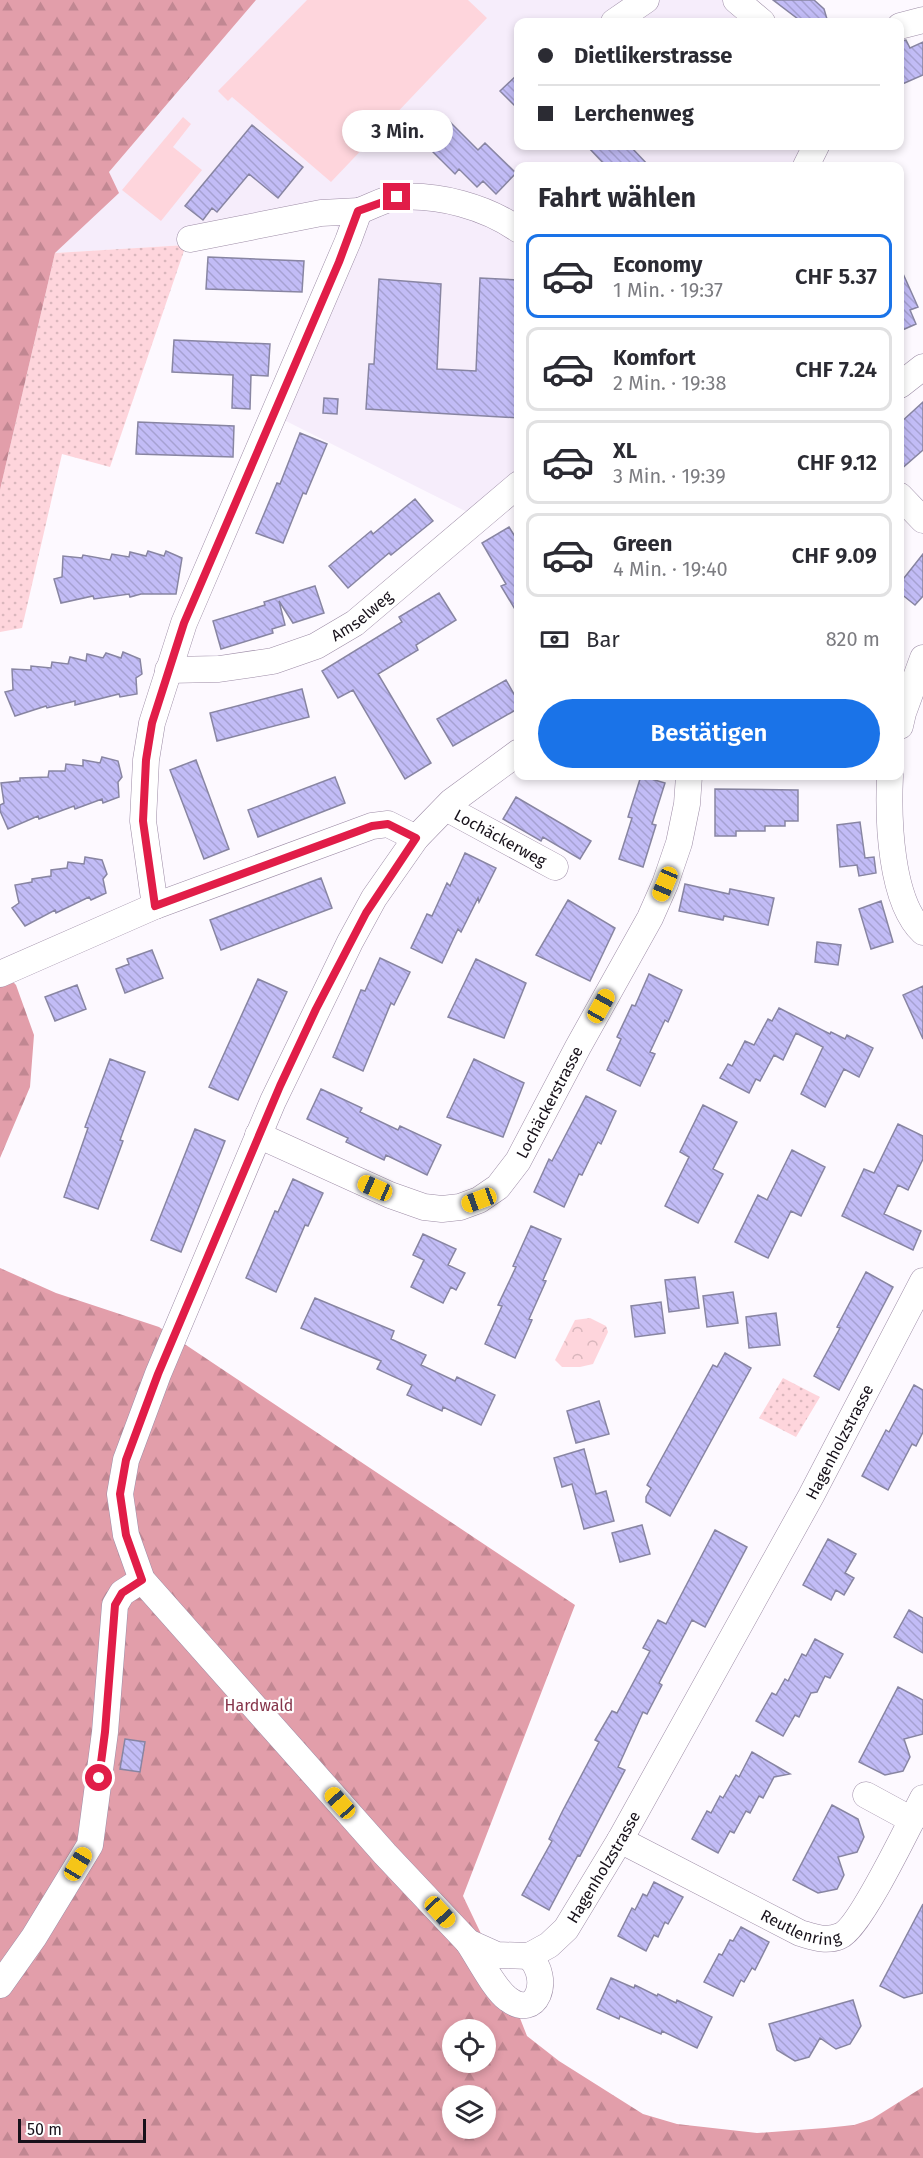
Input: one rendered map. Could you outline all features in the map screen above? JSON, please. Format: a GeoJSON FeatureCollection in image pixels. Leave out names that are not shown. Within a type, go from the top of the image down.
{"type":"FeatureCollection","features":[{"type":"Feature","properties":{"kind":"street"},"geometry":{"type":"LineString","coordinates":[[620,18],[646,0]]}},
{"type":"Feature","properties":{"kind":"street"},"geometry":{"type":"LineString","coordinates":[[736,0],[757,18]]}},
{"type":"Feature","properties":{"kind":"street"},"geometry":{"type":"LineString","coordinates":[[904,25],[923,20]]}},
{"type":"Feature","properties":{"kind":"street"},"geometry":{"type":"LineString","coordinates":[[190,239],[321,213],[358,211],[397,197],[441,200],[477,209],[514,227]]}},
{"type":"Feature","properties":{"kind":"street"},"geometry":{"type":"LineString","coordinates":[[155,906],[143,821],[150,731],[184,623],[339,262],[358,211]]}},
{"type":"Feature","properties":{"kind":"street"},"geometry":{"type":"LineString","coordinates":[[904,382],[923,367]]}},
{"type":"Feature","properties":{"kind":"street","name":"Amselweg"},"geometry":{"type":"LineString","coordinates":[[168,670],[219,669],[273,661],[316,646],[355,623],[514,488]]}},
{"type":"Feature","properties":{"kind":"street"},"geometry":{"type":"LineString","coordinates":[[904,500],[923,520]]}},
{"type":"Feature","properties":{"kind":"street"},"geometry":{"type":"LineString","coordinates":[[904,714],[923,658]]}},
{"type":"Feature","properties":{"kind":"street"},"geometry":{"type":"LineString","coordinates":[[468,1942],[497,1955],[529,1956],[536,1962],[540,1972],[539,1994],[531,2003],[519,2005],[506,1998],[468,1942],[385,1854],[142,1580],[126,1535],[120,1494],[126,1460],[158,1374],[258,1135],[316,1009],[350,942],[374,898],[416,838],[446,808],[514,756]]}},
{"type":"Feature","properties":{"kind":"street","name":"Lochäckerstrasse"},"geometry":{"type":"LineString","coordinates":[[258,1135],[390,1195],[424,1207],[442,1209],[460,1207],[479,1200],[498,1187],[510,1174],[522,1154],[650,918],[679,843],[688,796],[688,780]]}},
{"type":"Feature","properties":{"kind":"street"},"geometry":{"type":"LineString","coordinates":[[890,780],[888,816],[892,850],[909,913],[916,926],[923,932]]}},
{"type":"Feature","properties":{"kind":"street","name":"Lochäckerweg"},"geometry":{"type":"LineString","coordinates":[[446,808],[555,867]]}},
{"type":"Feature","properties":{"kind":"street"},"geometry":{"type":"LineString","coordinates":[[0,974],[155,906],[372,826],[388,824],[416,838]]}},
{"type":"Feature","properties":{"kind":"street","name":"Hagenholzstrasse"},"geometry":{"type":"LineString","coordinates":[[529,1956],[549,1945],[566,1929],[620,1840],[806,1504],[915,1316],[923,1281]]}},
{"type":"Feature","properties":{"kind":"street"},"geometry":{"type":"LineString","coordinates":[[0,1985],[34,1937],[90,1845],[105,1732],[115,1605],[122,1593],[142,1580]]}},
{"type":"Feature","properties":{"kind":"street"},"geometry":{"type":"LineString","coordinates":[[866,1795],[917,1809]]}},
{"type":"Feature","properties":{"kind":"street","name":"Reutlenring"},"geometry":{"type":"LineString","coordinates":[[620,1840],[800,1933],[822,1940],[842,1936],[860,1916],[917,1809]]}},
{"type":"Feature","properties":{"kind":"shaded area"},"geometry":{"type":"Polygon","coordinates":[[[256,0],[748,0],[766,18],[514,18],[514,150],[814,150],[808,162],[514,162],[514,488],[479,518],[274,415],[347,241],[331,218],[186,245],[55,253],[118,193],[109,172],[256,0]]]}},
{"type":"Feature","properties":{"kind":"green space"},"geometry":{"type":"Polygon","coordinates":[[[0,0],[256,0],[109,172],[119,193],[55,253],[0,490],[0,0]]]}},
{"type":"Feature","properties":{"kind":"green space"},"geometry":{"type":"Polygon","coordinates":[[[307,0],[468,0],[487,18],[331,182],[232,97],[228,101],[218,91],[307,0]]]}},
{"type":"Feature","properties":{"kind":"green space"},"geometry":{"type":"Polygon","coordinates":[[[183,117],[191,124],[173,147],[202,170],[161,221],[122,190],[183,117]]]}},
{"type":"Feature","properties":{"kind":"green space"},"geometry":{"type":"Polygon","coordinates":[[[186,245],[110,467],[62,454],[22,628],[0,632],[0,490],[55,253],[186,245]]]}},
{"type":"Feature","properties":{"kind":"green space"},"geometry":{"type":"Polygon","coordinates":[[[0,968],[16,985],[34,1035],[30,1087],[0,1158],[0,968]]]}},
{"type":"Feature","properties":{"kind":"green space","name":"Hardwald"},"geometry":{"type":"Polygon","coordinates":[[[0,1268],[56,1293],[159,1327],[575,1605],[463,1896],[514,2003],[527,2036],[559,2061],[643,2114],[677,2124],[757,2133],[854,2125],[872,2119],[923,2087],[923,2158],[0,2158],[0,1268]]]}},
{"type":"Feature","properties":{"kind":"green space"},"geometry":{"type":"Polygon","coordinates":[[[590,1318],[606,1326],[608,1332],[593,1364],[562,1367],[555,1360],[575,1320],[590,1318]]]}},
{"type":"Feature","properties":{"kind":"green space"},"geometry":{"type":"Polygon","coordinates":[[[783,1378],[820,1397],[796,1437],[759,1418],[783,1378]]]}},
{"type":"Feature","properties":{"kind":"building"},"geometry":{"type":"Polygon","coordinates":[[[773,0],[814,0],[824,9],[827,18],[797,18],[773,0]]]}},
{"type":"Feature","properties":{"kind":"building"},"geometry":{"type":"Polygon","coordinates":[[[904,40],[910,48],[923,42],[923,75],[904,83],[904,40]]]}},
{"type":"Feature","properties":{"kind":"building"},"geometry":{"type":"Polygon","coordinates":[[[514,78],[514,105],[500,91],[514,78]]]}},
{"type":"Feature","properties":{"kind":"building"},"geometry":{"type":"Polygon","coordinates":[[[445,117],[478,150],[485,143],[514,171],[514,175],[496,194],[483,181],[477,187],[459,169],[455,174],[421,140],[445,117]]]}},
{"type":"Feature","properties":{"kind":"building"},"geometry":{"type":"Polygon","coordinates":[[[252,125],[303,167],[278,198],[249,174],[217,212],[212,208],[203,220],[185,206],[252,125]]]}},
{"type":"Feature","properties":{"kind":"building"},"geometry":{"type":"Polygon","coordinates":[[[591,150],[634,150],[645,162],[602,162],[591,150]]]}},
{"type":"Feature","properties":{"kind":"building"},"geometry":{"type":"Polygon","coordinates":[[[208,257],[304,261],[302,292],[206,289],[208,257]]]}},
{"type":"Feature","properties":{"kind":"building"},"geometry":{"type":"Polygon","coordinates":[[[904,276],[918,307],[910,310],[916,324],[904,329],[904,276]]]}},
{"type":"Feature","properties":{"kind":"building"},"geometry":{"type":"Polygon","coordinates":[[[480,278],[514,280],[514,418],[366,409],[369,364],[374,364],[379,279],[441,284],[437,369],[476,371],[480,278]]]}},
{"type":"Feature","properties":{"kind":"building"},"geometry":{"type":"Polygon","coordinates":[[[174,340],[270,344],[268,376],[251,375],[250,409],[232,408],[233,375],[172,372],[174,340]]]}},
{"type":"Feature","properties":{"kind":"building"},"geometry":{"type":"Polygon","coordinates":[[[324,398],[338,399],[337,414],[323,413],[324,398]]]}},
{"type":"Feature","properties":{"kind":"building"},"geometry":{"type":"Polygon","coordinates":[[[923,402],[923,450],[904,467],[904,419],[923,402]]]}},
{"type":"Feature","properties":{"kind":"building"},"geometry":{"type":"Polygon","coordinates":[[[138,422],[234,426],[233,457],[136,454],[138,422]]]}},
{"type":"Feature","properties":{"kind":"building"},"geometry":{"type":"Polygon","coordinates":[[[300,433],[327,444],[306,494],[303,493],[283,543],[256,533],[277,483],[280,484],[300,433]]]}},
{"type":"Feature","properties":{"kind":"building"},"geometry":{"type":"Polygon","coordinates":[[[415,499],[433,521],[391,555],[389,553],[348,588],[329,566],[415,499]]]}},
{"type":"Feature","properties":{"kind":"building"},"geometry":{"type":"Polygon","coordinates":[[[509,527],[514,535],[514,608],[501,586],[506,584],[482,543],[509,527]]]}},
{"type":"Feature","properties":{"kind":"building"},"geometry":{"type":"Polygon","coordinates":[[[148,551],[164,556],[166,551],[182,558],[176,594],[141,594],[130,597],[129,594],[94,599],[93,596],[61,603],[54,579],[62,577],[63,556],[82,558],[83,555],[110,560],[112,554],[129,557],[130,552],[146,556],[148,551]]]}},
{"type":"Feature","properties":{"kind":"building"},"geometry":{"type":"Polygon","coordinates":[[[923,554],[923,596],[915,605],[904,596],[904,578],[923,554]]]}},
{"type":"Feature","properties":{"kind":"building"},"geometry":{"type":"Polygon","coordinates":[[[315,586],[324,613],[293,623],[279,601],[285,625],[272,629],[273,633],[221,649],[213,621],[315,586]]]}},
{"type":"Feature","properties":{"kind":"building"},"geometry":{"type":"Polygon","coordinates":[[[439,593],[456,620],[416,645],[418,650],[378,674],[431,763],[405,779],[353,690],[338,698],[322,671],[402,622],[399,617],[439,593]]]}},
{"type":"Feature","properties":{"kind":"building"},"geometry":{"type":"Polygon","coordinates":[[[123,652],[140,659],[142,674],[136,678],[137,694],[120,697],[119,694],[75,705],[75,701],[47,708],[46,706],[15,716],[5,692],[13,690],[12,669],[31,670],[31,666],[51,668],[52,662],[68,664],[70,657],[86,661],[87,654],[103,658],[106,653],[121,658],[123,652]]]}},
{"type":"Feature","properties":{"kind":"building"},"geometry":{"type":"Polygon","coordinates":[[[506,680],[514,694],[514,711],[453,746],[437,719],[506,680]]]}},
{"type":"Feature","properties":{"kind":"building"},"geometry":{"type":"Polygon","coordinates":[[[302,689],[309,717],[217,741],[210,713],[302,689]]]}},
{"type":"Feature","properties":{"kind":"building"},"geometry":{"type":"Polygon","coordinates":[[[102,757],[118,761],[122,777],[118,782],[119,797],[103,803],[102,799],[75,809],[74,806],[39,819],[38,816],[8,829],[0,811],[0,805],[4,803],[1,783],[20,781],[20,778],[48,777],[49,771],[65,771],[66,764],[83,766],[83,760],[100,763],[102,757]]]}},
{"type":"Feature","properties":{"kind":"building"},"geometry":{"type":"Polygon","coordinates":[[[196,760],[229,849],[204,859],[170,770],[196,760]]]}},
{"type":"Feature","properties":{"kind":"building"},"geometry":{"type":"Polygon","coordinates":[[[335,777],[345,803],[258,837],[248,810],[335,777]]]}},
{"type":"Feature","properties":{"kind":"building"},"geometry":{"type":"Polygon","coordinates":[[[640,780],[665,783],[652,824],[656,825],[643,867],[619,859],[632,818],[628,817],[640,780]]]}},
{"type":"Feature","properties":{"kind":"building"},"geometry":{"type":"Polygon","coordinates":[[[715,789],[798,790],[798,821],[785,821],[785,826],[765,826],[765,831],[736,831],[736,836],[715,836],[715,789]]]}},
{"type":"Feature","properties":{"kind":"building"},"geometry":{"type":"Polygon","coordinates":[[[516,797],[591,841],[580,859],[543,837],[541,841],[503,819],[516,797]]]}},
{"type":"Feature","properties":{"kind":"building"},"geometry":{"type":"Polygon","coordinates":[[[860,822],[865,858],[874,857],[876,873],[859,876],[857,865],[840,867],[837,825],[860,822]]]}},
{"type":"Feature","properties":{"kind":"building"},"geometry":{"type":"Polygon","coordinates":[[[465,853],[496,868],[461,932],[458,929],[442,963],[411,948],[427,914],[432,916],[447,883],[450,886],[465,853]]]}},
{"type":"Feature","properties":{"kind":"building"},"geometry":{"type":"Polygon","coordinates":[[[85,857],[102,860],[107,874],[103,879],[106,893],[91,900],[89,897],[56,913],[55,910],[25,926],[12,908],[19,903],[15,885],[51,876],[51,870],[67,868],[68,862],[84,864],[85,857]]]}},
{"type":"Feature","properties":{"kind":"building"},"geometry":{"type":"Polygon","coordinates":[[[321,878],[332,908],[221,950],[210,920],[321,878]]]}},
{"type":"Feature","properties":{"kind":"building"},"geometry":{"type":"Polygon","coordinates":[[[685,884],[729,894],[730,889],[774,898],[768,925],[724,916],[723,920],[679,911],[685,884]]]}},
{"type":"Feature","properties":{"kind":"building"},"geometry":{"type":"Polygon","coordinates":[[[568,900],[615,928],[590,981],[536,955],[568,900]]]}},
{"type":"Feature","properties":{"kind":"building"},"geometry":{"type":"Polygon","coordinates":[[[881,901],[893,942],[871,949],[859,909],[881,901]]]}},
{"type":"Feature","properties":{"kind":"building"},"geometry":{"type":"Polygon","coordinates":[[[817,942],[841,945],[838,965],[815,962],[817,942]]]}},
{"type":"Feature","properties":{"kind":"building"},"geometry":{"type":"Polygon","coordinates":[[[152,950],[163,978],[125,993],[116,969],[129,964],[127,959],[152,950]]]}},
{"type":"Feature","properties":{"kind":"building"},"geometry":{"type":"Polygon","coordinates":[[[380,958],[410,972],[394,1005],[391,1003],[363,1071],[333,1057],[361,990],[365,991],[380,958]]]}},
{"type":"Feature","properties":{"kind":"building"},"geometry":{"type":"Polygon","coordinates":[[[476,959],[526,983],[504,1038],[448,1017],[476,959]]]}},
{"type":"Feature","properties":{"kind":"building"},"geometry":{"type":"Polygon","coordinates":[[[649,974],[682,990],[668,1022],[665,1020],[650,1052],[655,1054],[640,1086],[607,1070],[621,1039],[617,1037],[632,1005],[635,1006],[649,974]]]}},
{"type":"Feature","properties":{"kind":"building"},"geometry":{"type":"Polygon","coordinates":[[[258,979],[287,992],[238,1100],[209,1087],[258,979]]]}},
{"type":"Feature","properties":{"kind":"building"},"geometry":{"type":"Polygon","coordinates":[[[77,985],[86,1009],[55,1021],[45,997],[77,985]]]}},
{"type":"Feature","properties":{"kind":"building"},"geometry":{"type":"Polygon","coordinates":[[[923,986],[923,1039],[903,995],[923,986]]]}},
{"type":"Feature","properties":{"kind":"building"},"geometry":{"type":"Polygon","coordinates":[[[779,1008],[830,1034],[831,1032],[845,1039],[847,1035],[873,1048],[859,1077],[844,1069],[825,1107],[801,1094],[823,1047],[796,1033],[783,1060],[774,1055],[760,1081],[756,1079],[749,1093],[720,1078],[728,1064],[732,1066],[745,1041],[754,1045],[768,1019],[772,1021],[779,1008]]]}},
{"type":"Feature","properties":{"kind":"building"},"geometry":{"type":"Polygon","coordinates":[[[110,1059],[145,1072],[98,1209],[64,1197],[88,1128],[85,1127],[110,1059]]]}},
{"type":"Feature","properties":{"kind":"building"},"geometry":{"type":"Polygon","coordinates":[[[474,1059],[524,1083],[503,1137],[447,1117],[474,1059]]]}},
{"type":"Feature","properties":{"kind":"building"},"geometry":{"type":"Polygon","coordinates":[[[321,1089],[362,1108],[360,1112],[398,1130],[400,1126],[441,1145],[427,1175],[386,1155],[384,1160],[346,1142],[348,1138],[307,1119],[321,1089]]]}},
{"type":"Feature","properties":{"kind":"building"},"geometry":{"type":"Polygon","coordinates":[[[586,1096],[616,1111],[601,1144],[598,1142],[582,1175],[579,1174],[564,1207],[534,1192],[549,1159],[552,1161],[586,1096]]]}},
{"type":"Feature","properties":{"kind":"building"},"geometry":{"type":"Polygon","coordinates":[[[703,1105],[737,1122],[713,1169],[723,1174],[698,1223],[665,1206],[689,1157],[680,1152],[703,1105]]]}},
{"type":"Feature","properties":{"kind":"building"},"geometry":{"type":"Polygon","coordinates":[[[898,1124],[923,1136],[923,1159],[908,1190],[898,1185],[884,1214],[921,1231],[913,1250],[842,1216],[864,1169],[874,1173],[898,1124]]]}},
{"type":"Feature","properties":{"kind":"building"},"geometry":{"type":"Polygon","coordinates":[[[195,1129],[225,1141],[181,1252],[151,1240],[195,1129]]]}},
{"type":"Feature","properties":{"kind":"building"},"geometry":{"type":"Polygon","coordinates":[[[792,1150],[825,1167],[801,1216],[791,1211],[768,1258],[735,1242],[758,1195],[767,1200],[792,1150]]]}},
{"type":"Feature","properties":{"kind":"building"},"geometry":{"type":"Polygon","coordinates":[[[293,1179],[323,1193],[308,1226],[305,1225],[276,1292],[246,1278],[275,1211],[278,1212],[293,1179]]]}},
{"type":"Feature","properties":{"kind":"building"},"geometry":{"type":"Polygon","coordinates":[[[531,1226],[561,1239],[529,1319],[532,1320],[515,1358],[485,1344],[502,1306],[498,1305],[516,1267],[513,1266],[531,1226]]]}},
{"type":"Feature","properties":{"kind":"building"},"geometry":{"type":"Polygon","coordinates":[[[423,1234],[456,1249],[448,1265],[465,1273],[456,1290],[451,1287],[443,1303],[411,1287],[424,1260],[413,1255],[423,1234]]]}},
{"type":"Feature","properties":{"kind":"building"},"geometry":{"type":"Polygon","coordinates":[[[866,1272],[893,1287],[839,1390],[814,1376],[866,1272]]]}},
{"type":"Feature","properties":{"kind":"building"},"geometry":{"type":"Polygon","coordinates":[[[695,1277],[699,1308],[669,1312],[665,1280],[695,1277]]]}},
{"type":"Feature","properties":{"kind":"building"},"geometry":{"type":"Polygon","coordinates":[[[733,1292],[738,1323],[707,1327],[703,1296],[733,1292]]]}},
{"type":"Feature","properties":{"kind":"building"},"geometry":{"type":"Polygon","coordinates":[[[315,1298],[394,1331],[391,1339],[426,1355],[421,1365],[455,1381],[457,1377],[495,1395],[481,1425],[443,1407],[442,1411],[407,1395],[412,1385],[377,1369],[381,1361],[301,1328],[315,1298]]]}},
{"type":"Feature","properties":{"kind":"building"},"geometry":{"type":"Polygon","coordinates":[[[661,1302],[665,1333],[635,1337],[631,1306],[661,1302]]]}},
{"type":"Feature","properties":{"kind":"building"},"geometry":{"type":"Polygon","coordinates":[[[776,1313],[780,1345],[749,1348],[746,1317],[776,1313]]]}},
{"type":"Feature","properties":{"kind":"building"},"geometry":{"type":"Polygon","coordinates":[[[725,1353],[751,1368],[670,1516],[646,1502],[651,1488],[647,1485],[713,1365],[717,1367],[725,1353]]]}},
{"type":"Feature","properties":{"kind":"building"},"geometry":{"type":"Polygon","coordinates":[[[914,1385],[923,1390],[923,1432],[916,1446],[912,1444],[888,1490],[862,1476],[886,1430],[889,1432],[914,1385]]]}},
{"type":"Feature","properties":{"kind":"building"},"geometry":{"type":"Polygon","coordinates":[[[599,1401],[609,1434],[576,1443],[567,1411],[599,1401]]]}},
{"type":"Feature","properties":{"kind":"building"},"geometry":{"type":"Polygon","coordinates":[[[584,1449],[596,1494],[606,1491],[614,1521],[584,1529],[572,1484],[562,1487],[554,1458],[584,1449]]]}},
{"type":"Feature","properties":{"kind":"building"},"geometry":{"type":"Polygon","coordinates":[[[642,1525],[650,1554],[620,1562],[612,1533],[642,1525]]]}},
{"type":"Feature","properties":{"kind":"building"},"geometry":{"type":"Polygon","coordinates":[[[715,1530],[747,1547],[705,1627],[692,1620],[659,1683],[662,1685],[647,1714],[643,1712],[618,1767],[625,1770],[549,1910],[522,1895],[552,1841],[549,1839],[599,1742],[595,1740],[612,1711],[617,1713],[650,1651],[643,1648],[658,1620],[666,1624],[715,1530]]]}},
{"type":"Feature","properties":{"kind":"building"},"geometry":{"type":"Polygon","coordinates":[[[828,1539],[856,1554],[845,1573],[854,1578],[844,1595],[836,1590],[831,1600],[803,1585],[828,1539]]]}},
{"type":"Feature","properties":{"kind":"building"},"geometry":{"type":"Polygon","coordinates":[[[909,1610],[923,1618],[923,1653],[894,1637],[909,1610]]]}},
{"type":"Feature","properties":{"kind":"building"},"geometry":{"type":"Polygon","coordinates":[[[815,1639],[843,1654],[830,1678],[825,1676],[817,1692],[811,1693],[799,1717],[795,1715],[783,1736],[756,1721],[772,1693],[776,1695],[785,1679],[788,1681],[802,1654],[806,1656],[815,1639]]]}},
{"type":"Feature","properties":{"kind":"building"},"geometry":{"type":"Polygon","coordinates":[[[898,1687],[923,1700],[923,1734],[904,1739],[910,1757],[903,1771],[885,1775],[859,1762],[898,1687]]]}},
{"type":"Feature","properties":{"kind":"building"},"geometry":{"type":"Polygon","coordinates":[[[125,1739],[145,1742],[140,1772],[120,1769],[125,1739]]]}},
{"type":"Feature","properties":{"kind":"building"},"geometry":{"type":"Polygon","coordinates":[[[752,1752],[790,1774],[774,1777],[763,1798],[759,1796],[750,1813],[746,1811],[734,1833],[730,1831],[718,1853],[692,1839],[707,1811],[711,1813],[720,1796],[723,1798],[736,1775],[739,1777],[752,1752]]]}},
{"type":"Feature","properties":{"kind":"building"},"geometry":{"type":"Polygon","coordinates":[[[832,1805],[858,1819],[864,1837],[857,1852],[838,1857],[844,1875],[837,1889],[818,1893],[793,1880],[832,1805]]]}},
{"type":"Feature","properties":{"kind":"building"},"geometry":{"type":"Polygon","coordinates":[[[654,1882],[683,1897],[668,1924],[665,1922],[658,1937],[654,1935],[646,1951],[618,1936],[632,1908],[635,1910],[643,1894],[647,1896],[654,1882]]]}},
{"type":"Feature","properties":{"kind":"building"},"geometry":{"type":"Polygon","coordinates":[[[923,1904],[923,1993],[904,1998],[880,1986],[923,1904]]]}},
{"type":"Feature","properties":{"kind":"building"},"geometry":{"type":"Polygon","coordinates":[[[741,1927],[769,1942],[755,1970],[752,1968],[744,1982],[741,1980],[733,1996],[704,1982],[719,1954],[722,1955],[730,1940],[733,1941],[741,1927]]]}},
{"type":"Feature","properties":{"kind":"building"},"geometry":{"type":"Polygon","coordinates":[[[611,1978],[634,1988],[635,1985],[676,2003],[677,2000],[712,2017],[697,2048],[662,2031],[661,2034],[620,2016],[619,2019],[597,2009],[611,1978]]]}},
{"type":"Feature","properties":{"kind":"building"},"geometry":{"type":"Polygon","coordinates":[[[853,2000],[861,2026],[850,2044],[836,2049],[820,2038],[809,2057],[795,2061],[777,2050],[769,2024],[853,2000]]]}},
{"type":"Feature","properties":{"kind":"route"},"geometry":{"type":"LineString","coordinates":[[99,1778],[115,1605],[122,1593],[142,1580],[126,1535],[120,1494],[126,1460],[158,1374],[280,1086],[316,1009],[374,898],[416,838],[388,824],[372,826],[155,906],[143,821],[150,731],[184,623],[348,241],[358,211],[397,197]]}}]}
